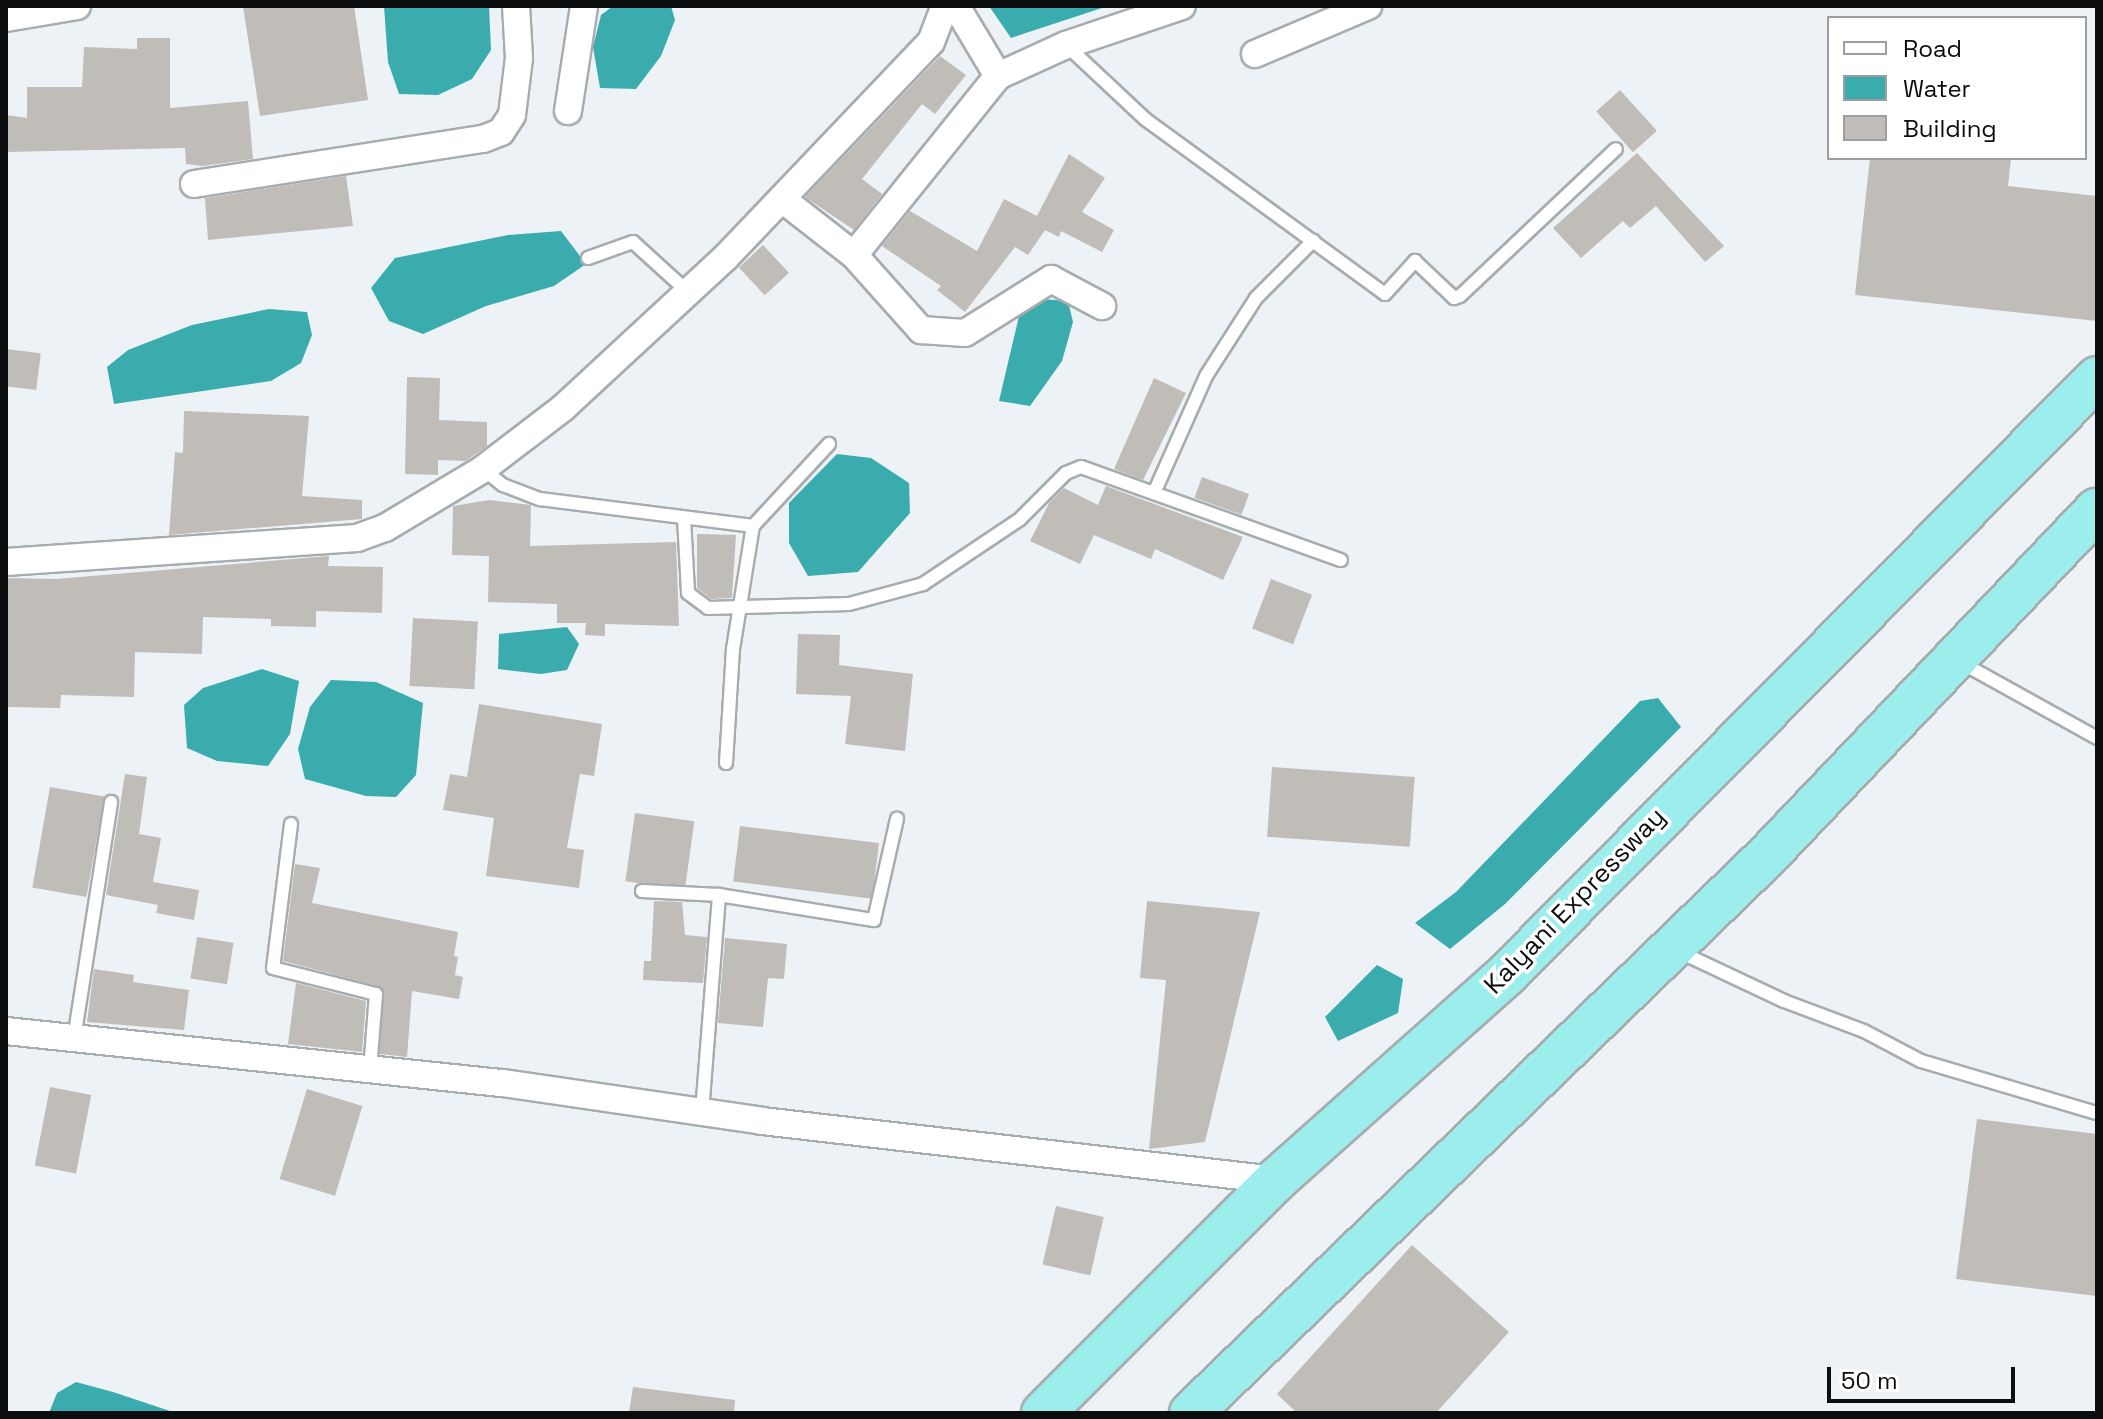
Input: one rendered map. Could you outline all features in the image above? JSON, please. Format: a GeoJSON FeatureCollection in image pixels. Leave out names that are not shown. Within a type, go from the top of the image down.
{"type":"FeatureCollection","features":[{"type":"Feature","properties":{"kind":"highway","name":"Kalyani Expressway"},"geometry":{"type":"LineString","coordinates":[[1043,1413],[1276,1180],[1508,973],[2097,378]]}},
{"type":"Feature","properties":{"kind":"highway"},"geometry":{"type":"LineString","coordinates":[[1191,1413],[1767,856],[1957,661],[2097,510]]}},
{"type":"Feature","properties":{"kind":"street"},"geometry":{"type":"LineString","coordinates":[[6,18],[77,6]]}},
{"type":"Feature","properties":{"kind":"street"},"geometry":{"type":"LineString","coordinates":[[194,184],[483,139],[501,132],[512,115],[519,58],[516,6]]}},
{"type":"Feature","properties":{"kind":"street"},"geometry":{"type":"LineString","coordinates":[[568,111],[584,6]]}},
{"type":"Feature","properties":{"kind":"street"},"geometry":{"type":"LineString","coordinates":[[6,562],[357,538],[385,528],[483,469],[564,407],[688,292],[782,199],[931,42],[945,6]]}},
{"type":"Feature","properties":{"kind":"street"},"geometry":{"type":"LineString","coordinates":[[956,6],[998,76]]}},
{"type":"Feature","properties":{"kind":"street"},"geometry":{"type":"LineString","coordinates":[[854,255],[998,76],[1066,45],[1182,6]]}},
{"type":"Feature","properties":{"kind":"street"},"geometry":{"type":"LineString","coordinates":[[1255,54],[1368,6]]}},
{"type":"Feature","properties":{"kind":"street"},"geometry":{"type":"LineString","coordinates":[[782,199],[854,255],[904,317],[931,333],[953,335],[978,327],[1042,281],[1061,282],[1102,306]]}},
{"type":"Feature","properties":{"kind":"street"},"geometry":{"type":"LineString","coordinates":[[7,1034],[370,1070],[1276,1180]]}},
{"type":"Feature","properties":{"kind":"lane"},"geometry":{"type":"LineString","coordinates":[[1066,45],[1145,119],[1313,241],[1377,292],[1391,291],[1408,264],[1415,261],[1457,298],[1616,149]]}},
{"type":"Feature","properties":{"kind":"lane"},"geometry":{"type":"LineString","coordinates":[[1154,493],[1215,363],[1256,298],[1313,241]]}},
{"type":"Feature","properties":{"kind":"lane"},"geometry":{"type":"LineString","coordinates":[[588,258],[633,242],[688,292]]}},
{"type":"Feature","properties":{"kind":"lane"},"geometry":{"type":"LineString","coordinates":[[726,763],[739,610],[753,526],[829,444]]}},
{"type":"Feature","properties":{"kind":"lane"},"geometry":{"type":"LineString","coordinates":[[684,518],[690,598],[708,608],[739,610],[849,604],[923,584],[1020,519],[1066,473],[1081,467],[1341,560]]}},
{"type":"Feature","properties":{"kind":"lane"},"geometry":{"type":"LineString","coordinates":[[483,469],[503,485],[540,499],[753,526]]}},
{"type":"Feature","properties":{"kind":"lane"},"geometry":{"type":"LineString","coordinates":[[1957,661],[2097,738]]}},
{"type":"Feature","properties":{"kind":"lane"},"geometry":{"type":"LineString","coordinates":[[74,1039],[111,802]]}},
{"type":"Feature","properties":{"kind":"lane"},"geometry":{"type":"LineString","coordinates":[[642,891],[719,895],[874,920],[897,819]]}},
{"type":"Feature","properties":{"kind":"lane"},"geometry":{"type":"LineString","coordinates":[[291,824],[273,968],[376,994],[370,1070]]}},
{"type":"Feature","properties":{"kind":"lane"},"geometry":{"type":"LineString","coordinates":[[702,1112],[719,895]]}},
{"type":"Feature","properties":{"kind":"lane"},"geometry":{"type":"LineString","coordinates":[[1669,948],[1784,1001],[1864,1031],[1921,1061],[2097,1113]]}},
{"type":"Feature","properties":{"kind":"water"},"geometry":{"type":"Polygon","coordinates":[[[384,6],[489,6],[491,50],[472,79],[438,95],[399,94],[388,62],[384,6]]]}},
{"type":"Feature","properties":{"kind":"water"},"geometry":{"type":"Polygon","coordinates":[[[613,6],[671,6],[675,20],[661,56],[636,89],[600,88],[593,47],[601,15],[613,6]]]}},
{"type":"Feature","properties":{"kind":"water"},"geometry":{"type":"Polygon","coordinates":[[[989,6],[1108,6],[1011,38],[989,6]]]}},
{"type":"Feature","properties":{"kind":"water"},"geometry":{"type":"Polygon","coordinates":[[[561,231],[586,264],[554,286],[486,306],[423,334],[389,321],[371,288],[395,258],[508,235],[561,231]]]}},
{"type":"Feature","properties":{"kind":"water"},"geometry":{"type":"Polygon","coordinates":[[[1042,299],[1068,301],[1073,322],[1062,361],[1030,406],[999,401],[1019,316],[1042,299]]]}},
{"type":"Feature","properties":{"kind":"water"},"geometry":{"type":"Polygon","coordinates":[[[269,309],[307,312],[312,335],[301,363],[271,381],[114,404],[107,367],[128,350],[192,325],[269,309]]]}},
{"type":"Feature","properties":{"kind":"water"},"geometry":{"type":"Polygon","coordinates":[[[837,454],[871,458],[909,483],[910,513],[858,572],[808,576],[789,543],[789,503],[837,454]]]}},
{"type":"Feature","properties":{"kind":"water"},"geometry":{"type":"Polygon","coordinates":[[[567,627],[579,644],[567,670],[541,674],[498,669],[499,634],[567,627]]]}},
{"type":"Feature","properties":{"kind":"water"},"geometry":{"type":"Polygon","coordinates":[[[262,669],[299,681],[290,734],[268,766],[217,761],[187,748],[184,705],[203,688],[262,669]]]}},
{"type":"Feature","properties":{"kind":"water"},"geometry":{"type":"Polygon","coordinates":[[[331,680],[376,682],[423,703],[416,775],[396,797],[366,796],[305,779],[298,749],[310,707],[331,680]]]}},
{"type":"Feature","properties":{"kind":"water"},"geometry":{"type":"Polygon","coordinates":[[[1658,698],[1681,727],[1505,904],[1450,949],[1415,923],[1456,892],[1640,701],[1658,698]]]}},
{"type":"Feature","properties":{"kind":"water"},"geometry":{"type":"Polygon","coordinates":[[[1377,965],[1403,979],[1398,1013],[1338,1041],[1325,1017],[1377,965]]]}},
{"type":"Feature","properties":{"kind":"water"},"geometry":{"type":"Polygon","coordinates":[[[76,1382],[176,1413],[49,1413],[57,1393],[76,1382]]]}},
{"type":"Feature","properties":{"kind":"building"},"geometry":{"type":"Polygon","coordinates":[[[243,6],[354,6],[368,100],[260,116],[243,6]]]}},
{"type":"Feature","properties":{"kind":"building"},"geometry":{"type":"Polygon","coordinates":[[[137,38],[170,38],[170,108],[248,101],[253,159],[203,166],[186,164],[185,148],[6,152],[6,115],[27,118],[27,87],[82,87],[84,47],[137,49],[137,38]]]}},
{"type":"Feature","properties":{"kind":"building"},"geometry":{"type":"Polygon","coordinates":[[[940,56],[966,75],[935,114],[922,104],[862,179],[882,194],[854,230],[805,197],[940,56]]]}},
{"type":"Feature","properties":{"kind":"building"},"geometry":{"type":"Polygon","coordinates":[[[1620,90],[1657,131],[1633,152],[1596,111],[1620,90]]]}},
{"type":"Feature","properties":{"kind":"building"},"geometry":{"type":"Polygon","coordinates":[[[1637,153],[1724,246],[1705,262],[1656,206],[1630,228],[1623,221],[1581,258],[1553,228],[1637,153]]]}},
{"type":"Feature","properties":{"kind":"building"},"geometry":{"type":"Polygon","coordinates":[[[1069,154],[1105,178],[1082,212],[1114,230],[1102,252],[1061,231],[1059,237],[1045,230],[1028,255],[1015,247],[965,312],[937,290],[941,286],[882,246],[910,211],[977,251],[1004,199],[1037,216],[1069,154]]]}},
{"type":"Feature","properties":{"kind":"building"},"geometry":{"type":"Polygon","coordinates":[[[1870,160],[2011,160],[2008,186],[2097,196],[2097,321],[1855,295],[1870,160]]]}},
{"type":"Feature","properties":{"kind":"building"},"geometry":{"type":"Polygon","coordinates":[[[346,176],[353,226],[208,240],[205,198],[346,176]]]}},
{"type":"Feature","properties":{"kind":"building"},"geometry":{"type":"Polygon","coordinates":[[[763,245],[789,273],[765,295],[739,268],[763,245]]]}},
{"type":"Feature","properties":{"kind":"building"},"geometry":{"type":"Polygon","coordinates":[[[6,349],[41,353],[36,390],[6,386],[6,349]]]}},
{"type":"Feature","properties":{"kind":"building"},"geometry":{"type":"Polygon","coordinates":[[[407,377],[440,378],[439,420],[487,422],[487,446],[466,461],[438,460],[438,475],[405,474],[407,377]]]}},
{"type":"Feature","properties":{"kind":"building"},"geometry":{"type":"Polygon","coordinates":[[[1154,378],[1186,393],[1143,480],[1114,469],[1154,378]]]}},
{"type":"Feature","properties":{"kind":"building"},"geometry":{"type":"Polygon","coordinates":[[[184,411],[309,416],[302,496],[362,500],[362,519],[169,535],[175,452],[183,453],[184,411]]]}},
{"type":"Feature","properties":{"kind":"building"},"geometry":{"type":"Polygon","coordinates":[[[1202,477],[1249,494],[1241,515],[1194,498],[1202,477]]]}},
{"type":"Feature","properties":{"kind":"building"},"geometry":{"type":"Polygon","coordinates":[[[1106,486],[1243,537],[1223,580],[1155,549],[1151,559],[1094,535],[1080,564],[1030,541],[1049,503],[1064,488],[1098,505],[1106,486]]]}},
{"type":"Feature","properties":{"kind":"building"},"geometry":{"type":"Polygon","coordinates":[[[489,500],[531,505],[530,546],[676,542],[679,626],[605,624],[605,636],[585,635],[586,623],[557,623],[557,604],[488,602],[489,556],[452,555],[453,506],[489,500]]]}},
{"type":"Feature","properties":{"kind":"building"},"geometry":{"type":"Polygon","coordinates":[[[697,534],[736,535],[732,598],[711,599],[697,588],[697,534]]]}},
{"type":"Feature","properties":{"kind":"building"},"geometry":{"type":"Polygon","coordinates":[[[329,556],[328,566],[383,567],[382,613],[316,611],[316,627],[271,626],[271,619],[203,617],[202,654],[135,652],[134,697],[61,695],[60,708],[8,707],[6,578],[56,579],[329,556]]]}},
{"type":"Feature","properties":{"kind":"building"},"geometry":{"type":"Polygon","coordinates":[[[1271,579],[1312,595],[1293,644],[1252,628],[1271,579]]]}},
{"type":"Feature","properties":{"kind":"building"},"geometry":{"type":"Polygon","coordinates":[[[413,618],[478,621],[474,689],[409,686],[413,618]]]}},
{"type":"Feature","properties":{"kind":"building"},"geometry":{"type":"Polygon","coordinates":[[[798,634],[840,635],[839,665],[913,674],[905,751],[845,744],[851,696],[796,694],[798,634]]]}},
{"type":"Feature","properties":{"kind":"building"},"geometry":{"type":"Polygon","coordinates":[[[479,704],[602,724],[594,776],[580,774],[567,848],[584,850],[579,888],[486,876],[494,818],[443,810],[450,774],[467,777],[479,704]]]}},
{"type":"Feature","properties":{"kind":"building"},"geometry":{"type":"Polygon","coordinates":[[[1272,767],[1415,777],[1410,847],[1267,837],[1272,767]]]}},
{"type":"Feature","properties":{"kind":"building"},"geometry":{"type":"Polygon","coordinates":[[[125,774],[147,777],[139,834],[161,838],[153,882],[199,890],[194,920],[156,913],[158,905],[106,895],[125,774]]]}},
{"type":"Feature","properties":{"kind":"building"},"geometry":{"type":"Polygon","coordinates":[[[50,787],[104,797],[86,897],[32,887],[50,787]]]}},
{"type":"Feature","properties":{"kind":"building"},"geometry":{"type":"Polygon","coordinates":[[[635,813],[694,821],[685,890],[625,881],[635,813]]]}},
{"type":"Feature","properties":{"kind":"building"},"geometry":{"type":"Polygon","coordinates":[[[740,826],[879,843],[872,899],[733,882],[740,826]]]}},
{"type":"Feature","properties":{"kind":"building"},"geometry":{"type":"Polygon","coordinates":[[[295,864],[320,868],[312,903],[458,932],[454,956],[458,957],[455,975],[463,977],[459,999],[412,991],[407,1057],[380,1054],[381,987],[283,961],[295,864]]]}},
{"type":"Feature","properties":{"kind":"building"},"geometry":{"type":"Polygon","coordinates":[[[654,901],[682,902],[685,935],[707,937],[703,983],[643,980],[644,961],[651,961],[654,901]]]}},
{"type":"Feature","properties":{"kind":"building"},"geometry":{"type":"Polygon","coordinates":[[[1147,901],[1260,912],[1205,1142],[1149,1149],[1166,980],[1140,978],[1147,901]]]}},
{"type":"Feature","properties":{"kind":"building"},"geometry":{"type":"Polygon","coordinates":[[[197,937],[234,943],[227,984],[190,978],[197,937]]]}},
{"type":"Feature","properties":{"kind":"building"},"geometry":{"type":"Polygon","coordinates":[[[725,938],[787,944],[784,979],[768,978],[763,1027],[718,1023],[725,938]]]}},
{"type":"Feature","properties":{"kind":"building"},"geometry":{"type":"Polygon","coordinates":[[[94,969],[134,975],[133,982],[189,990],[184,1030],[87,1022],[94,969]]]}},
{"type":"Feature","properties":{"kind":"building"},"geometry":{"type":"Polygon","coordinates":[[[296,983],[366,1001],[362,1052],[288,1044],[296,983]]]}},
{"type":"Feature","properties":{"kind":"building"},"geometry":{"type":"Polygon","coordinates":[[[50,1087],[91,1095],[76,1174],[35,1166],[50,1087]]]}},
{"type":"Feature","properties":{"kind":"building"},"geometry":{"type":"Polygon","coordinates":[[[307,1089],[362,1106],[335,1196],[280,1179],[307,1089]]]}},
{"type":"Feature","properties":{"kind":"building"},"geometry":{"type":"Polygon","coordinates":[[[1977,1119],[2097,1134],[2097,1296],[1956,1279],[1977,1119]]]}},
{"type":"Feature","properties":{"kind":"building"},"geometry":{"type":"Polygon","coordinates":[[[1056,1206],[1104,1217],[1090,1275],[1043,1264],[1056,1206]]]}},
{"type":"Feature","properties":{"kind":"building"},"geometry":{"type":"Polygon","coordinates":[[[1412,1245],[1509,1332],[1436,1413],[1297,1413],[1277,1394],[1412,1245]]]}},
{"type":"Feature","properties":{"kind":"building"},"geometry":{"type":"Polygon","coordinates":[[[633,1387],[735,1400],[734,1413],[629,1413],[633,1387]]]}}]}
